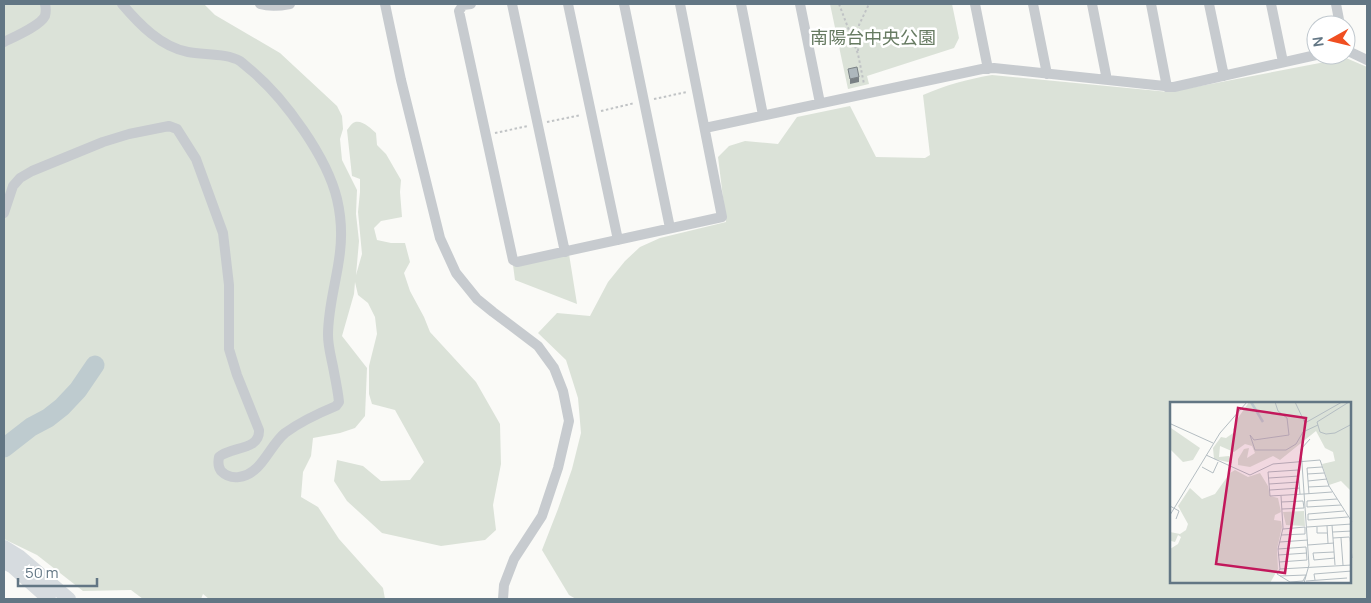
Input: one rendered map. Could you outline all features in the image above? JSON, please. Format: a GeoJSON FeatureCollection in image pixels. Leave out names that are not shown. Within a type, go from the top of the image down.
{"type":"FeatureCollection","features":[{"type":"Feature","properties":{"kind":"main road"},"geometry":{"type":"LineString","coordinates":[[4,547],[20,557],[69,599]]}},
{"type":"Feature","properties":{"kind":"main road"},"geometry":{"type":"LineString","coordinates":[[4,562],[13,567],[48,599]]}},
{"type":"Feature","properties":{"kind":"street"},"geometry":{"type":"LineString","coordinates":[[4,42],[42,20],[45,15],[45,4]]}},
{"type":"Feature","properties":{"kind":"street"},"geometry":{"type":"LineString","coordinates":[[4,213],[13,186],[20,178],[32,171],[103,142],[130,134],[169,126],[177,129],[196,158],[223,233],[229,285],[229,348],[237,375],[259,430],[259,437],[256,441],[246,447],[224,453],[219,457],[218,464],[220,470],[233,478],[251,473],[284,434],[302,422],[336,406],[339,402],[328,336],[331,298],[340,252],[341,225],[337,199],[322,162],[310,140],[289,110],[264,82],[241,62],[233,58],[184,51],[167,44],[152,34],[122,4]]}},
{"type":"Feature","properties":{"kind":"street"},"geometry":{"type":"LineString","coordinates":[[260,4],[266,6],[290,4]]}},
{"type":"Feature","properties":{"kind":"street"},"geometry":{"type":"LineString","coordinates":[[385,4],[401,80],[440,238],[456,273],[477,298],[538,346],[554,368],[563,391],[569,421],[558,468],[542,516],[514,559],[504,585],[503,599]]}},
{"type":"Feature","properties":{"kind":"street"},"geometry":{"type":"LineString","coordinates":[[471,4],[463,6],[459,11],[513,260],[517,262],[722,217],[680,4]]}},
{"type":"Feature","properties":{"kind":"street"},"geometry":{"type":"LineString","coordinates":[[512,4],[565,252]]}},
{"type":"Feature","properties":{"kind":"street"},"geometry":{"type":"LineString","coordinates":[[568,4],[618,240]]}},
{"type":"Feature","properties":{"kind":"street"},"geometry":{"type":"LineString","coordinates":[[624,4],[670,228]]}},
{"type":"Feature","properties":{"kind":"street"},"geometry":{"type":"LineString","coordinates":[[741,4],[763,116]]}},
{"type":"Feature","properties":{"kind":"street"},"geometry":{"type":"LineString","coordinates":[[800,4],[820,104]]}},
{"type":"Feature","properties":{"kind":"street"},"geometry":{"type":"LineString","coordinates":[[975,4],[988,69]]}},
{"type":"Feature","properties":{"kind":"street"},"geometry":{"type":"LineString","coordinates":[[1033,4],[1047,74]]}},
{"type":"Feature","properties":{"kind":"street"},"geometry":{"type":"LineString","coordinates":[[1092,4],[1107,80]]}},
{"type":"Feature","properties":{"kind":"street"},"geometry":{"type":"LineString","coordinates":[[1151,4],[1167,86]]}},
{"type":"Feature","properties":{"kind":"street"},"geometry":{"type":"LineString","coordinates":[[1209,4],[1224,76]]}},
{"type":"Feature","properties":{"kind":"street"},"geometry":{"type":"LineString","coordinates":[[1270,4],[1282,62]]}},
{"type":"Feature","properties":{"kind":"street"},"geometry":{"type":"LineString","coordinates":[[705,128],[994,68],[1174,87],[1306,57]]}},
{"type":"Feature","properties":{"kind":"path"},"geometry":{"type":"LineString","coordinates":[[839,4],[858,54],[867,94]]}},
{"type":"Feature","properties":{"kind":"path"},"geometry":{"type":"LineString","coordinates":[[858,54],[859,25],[869,4]]}},
{"type":"Feature","properties":{"kind":"green space"},"geometry":{"type":"Polygon","coordinates":[[[4,4],[204,4],[215,15],[280,53],[337,106],[342,116],[343,129],[340,139],[342,160],[357,190],[356,214],[359,241],[356,275],[362,254],[358,212],[360,179],[352,176],[347,130],[353,123],[359,122],[365,124],[376,133],[377,145],[386,154],[401,180],[402,217],[381,221],[374,228],[377,240],[405,243],[410,262],[404,273],[410,291],[430,332],[476,382],[500,424],[501,464],[493,505],[496,530],[485,540],[441,546],[382,533],[347,501],[334,481],[337,460],[363,466],[381,481],[410,480],[424,462],[395,410],[372,404],[369,394],[369,366],[377,334],[375,317],[368,303],[358,295],[355,282],[354,294],[342,336],[367,368],[365,416],[355,428],[313,438],[311,456],[303,472],[301,497],[318,507],[339,539],[383,588],[385,599],[209,599],[203,594],[201,599],[143,599],[131,590],[83,591],[37,555],[4,539],[4,4]]]}},
{"type":"Feature","properties":{"kind":"green space","name":"南陽台中央公園"},"geometry":{"type":"Polygon","coordinates":[[[830,4],[952,4],[959,38],[954,48],[867,76],[869,84],[848,89],[830,4]]]}},
{"type":"Feature","properties":{"kind":"green space"},"geometry":{"type":"Polygon","coordinates":[[[1356,62],[1367,67],[1367,599],[576,599],[569,595],[542,550],[572,469],[581,433],[578,398],[566,360],[538,333],[557,313],[590,316],[608,282],[625,261],[640,247],[660,238],[726,222],[718,157],[729,146],[745,141],[778,144],[797,117],[850,106],[876,157],[925,158],[930,155],[923,95],[974,78],[992,75],[1169,92],[1310,65],[1356,65],[1356,62]]]}},
{"type":"Feature","properties":{"kind":"green space"},"geometry":{"type":"Polygon","coordinates":[[[569,254],[577,304],[515,280],[513,265],[569,254]]]}},
{"type":"Feature","properties":{"kind":"building"},"geometry":{"type":"Polygon","coordinates":[[[857,67],[859,77],[850,79],[848,69],[857,67]]]}},
{"type":"Feature","properties":{"kind":"waterway"},"geometry":{"type":"LineString","coordinates":[[4,448],[31,427],[48,418],[62,407],[78,390],[95,365]]}}]}
